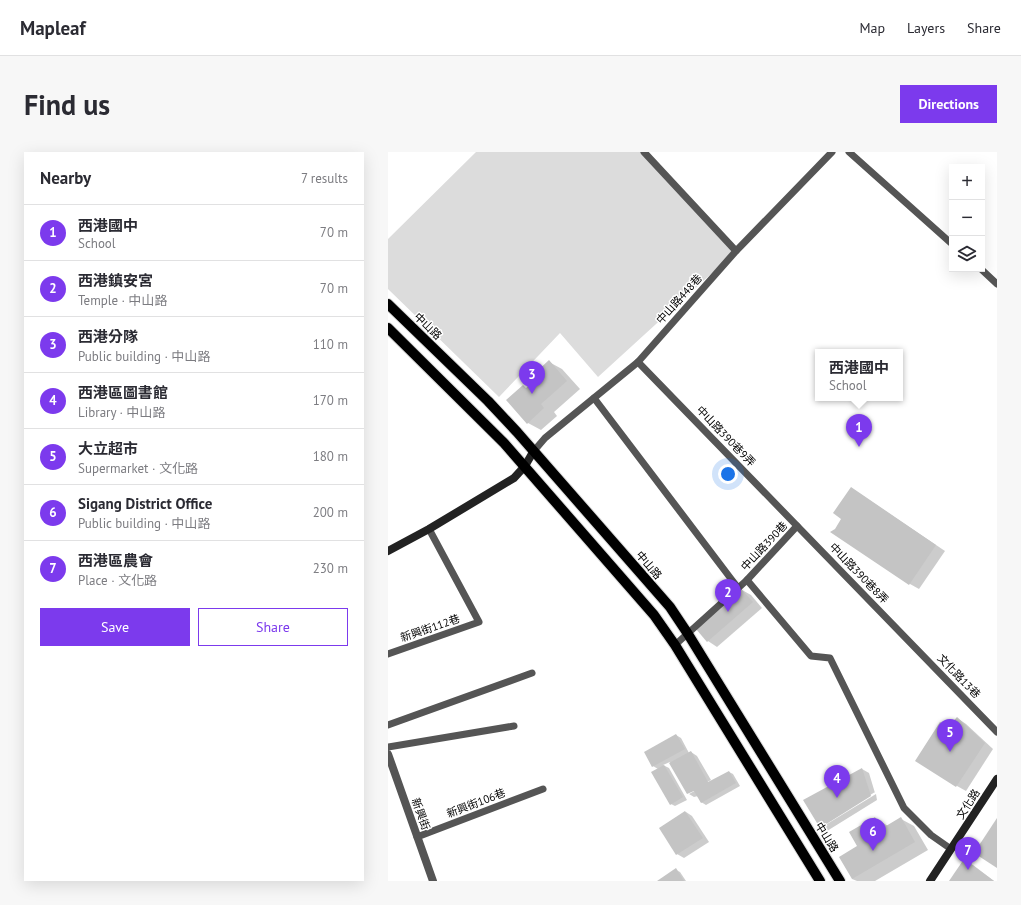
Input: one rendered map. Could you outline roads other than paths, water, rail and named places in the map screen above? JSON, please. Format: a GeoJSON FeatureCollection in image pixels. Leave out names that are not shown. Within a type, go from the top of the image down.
{"type":"FeatureCollection","features":[{"type":"Feature","properties":{"kind":"main road","name":"中山路"},"geometry":{"type":"LineString","coordinates":[[388,304],[488,401],[517,432],[670,607],[840,881]]}},
{"type":"Feature","properties":{"kind":"main road"},"geometry":{"type":"LineString","coordinates":[[388,328],[476,413],[526,466],[645,604],[675,645],[820,881]]}},
{"type":"Feature","properties":{"kind":"main road"},"geometry":{"type":"LineString","coordinates":[[796,844],[811,834]]}},
{"type":"Feature","properties":{"kind":"street"},"geometry":{"type":"LineString","coordinates":[[388,551],[429,529],[514,478],[526,466],[533,452]]}},
{"type":"Feature","properties":{"kind":"street","name":"新興街"},"geometry":{"type":"LineString","coordinates":[[388,754],[433,881]]}},
{"type":"Feature","properties":{"kind":"street","name":"文化路"},"geometry":{"type":"LineString","coordinates":[[930,881],[997,779]]}},
{"type":"Feature","properties":{"kind":"lane"},"geometry":{"type":"LineString","coordinates":[[644,152],[736,251]]}},
{"type":"Feature","properties":{"kind":"lane","name":"中山路448巷"},"geometry":{"type":"LineString","coordinates":[[533,452],[545,438],[638,362],[736,251],[832,152]]}},
{"type":"Feature","properties":{"kind":"lane"},"geometry":{"type":"LineString","coordinates":[[849,152],[949,241]]}},
{"type":"Feature","properties":{"kind":"lane"},"geometry":{"type":"LineString","coordinates":[[984,272],[997,284]]}},
{"type":"Feature","properties":{"kind":"lane"},"geometry":{"type":"LineString","coordinates":[[991,278],[997,272]]}},
{"type":"Feature","properties":{"kind":"lane","name":"中山路390巷9弄"},"geometry":{"type":"LineString","coordinates":[[638,362],[797,526]]}},
{"type":"Feature","properties":{"kind":"lane"},"geometry":{"type":"LineString","coordinates":[[594,398],[738,588]]}},
{"type":"Feature","properties":{"kind":"lane","name":"中山路390巷"},"geometry":{"type":"LineString","coordinates":[[675,645],[747,580],[797,526]]}},
{"type":"Feature","properties":{"kind":"lane","name":"中山路390巷8弄"},"geometry":{"type":"LineString","coordinates":[[797,526],[904,635]]}},
{"type":"Feature","properties":{"kind":"lane","name":"新興街112巷"},"geometry":{"type":"LineString","coordinates":[[388,654],[479,622],[429,529]]}},
{"type":"Feature","properties":{"kind":"lane"},"geometry":{"type":"LineString","coordinates":[[747,580],[811,656],[830,658],[904,808],[931,835],[951,850]]}},
{"type":"Feature","properties":{"kind":"lane","name":"文化路13巷"},"geometry":{"type":"LineString","coordinates":[[904,635],[997,732]]}},
{"type":"Feature","properties":{"kind":"lane"},"geometry":{"type":"LineString","coordinates":[[388,725],[532,673]]}},
{"type":"Feature","properties":{"kind":"lane"},"geometry":{"type":"LineString","coordinates":[[388,747],[514,726]]}},
{"type":"Feature","properties":{"kind":"lane","name":"新興街106巷"},"geometry":{"type":"LineString","coordinates":[[418,837],[542,789]]}},
{"type":"Feature","properties":{"kind":"place","name":"西港分隊"},"geometry":{"type":"Point","coordinates":[532,394]}},
{"type":"Feature","properties":{"kind":"place","name":"西港國中"},"geometry":{"type":"Point","coordinates":[859,447]}},
{"type":"Feature","properties":{"kind":"place","name":"西港鎮安宮"},"geometry":{"type":"Point","coordinates":[728,612]}},
{"type":"Feature","properties":{"kind":"place","name":"大立超市"},"geometry":{"type":"Point","coordinates":[950,752]}},
{"type":"Feature","properties":{"kind":"place","name":"西港區圖書館"},"geometry":{"type":"Point","coordinates":[837,798]}},
{"type":"Feature","properties":{"kind":"place","name":"Sigang District Office"},"geometry":{"type":"Point","coordinates":[873,851]}},
{"type":"Feature","properties":{"kind":"place","name":"西港區農會"},"geometry":{"type":"Point","coordinates":[968,870]}}]}
